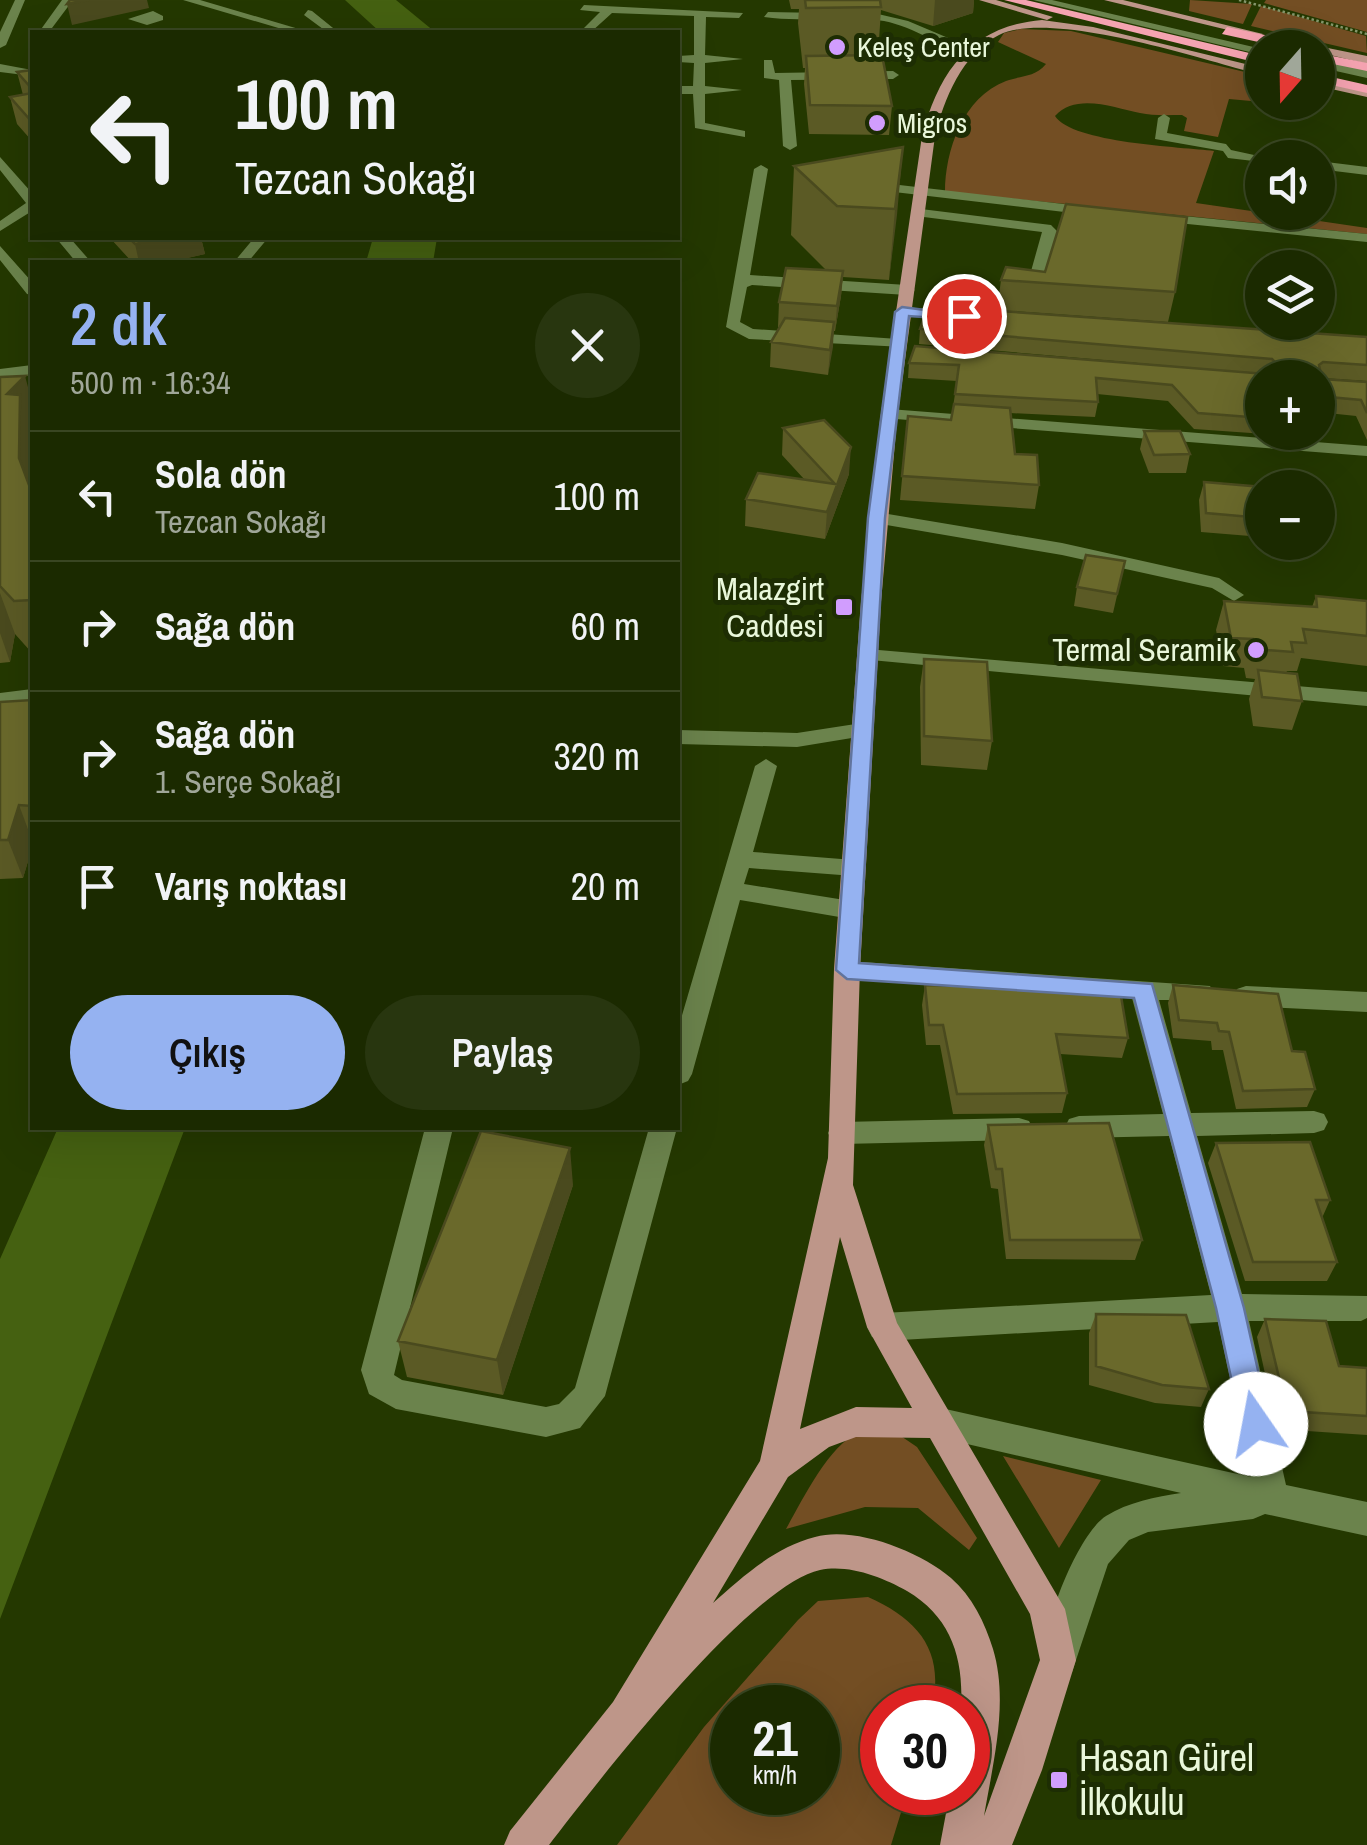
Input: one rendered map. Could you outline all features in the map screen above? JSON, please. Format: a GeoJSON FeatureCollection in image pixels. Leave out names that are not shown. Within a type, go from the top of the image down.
{"type":"FeatureCollection","features":[{"type":"Feature","properties":{"kind":"highway"},"geometry":{"type":"LineString","coordinates":[[1010,0],[1245,61]]}},
{"type":"Feature","properties":{"kind":"highway"},"geometry":{"type":"LineString","coordinates":[[1066,0],[1245,41]]}},
{"type":"Feature","properties":{"kind":"highway"},"geometry":{"type":"LineString","coordinates":[[1090,0],[1245,36]]}},
{"type":"Feature","properties":{"kind":"highway"},"geometry":{"type":"LineString","coordinates":[[1335,58],[1367,67]]}},
{"type":"Feature","properties":{"kind":"highway"},"geometry":{"type":"LineString","coordinates":[[1335,81],[1367,88]]}},
{"type":"Feature","properties":{"kind":"main road"},"geometry":{"type":"LineString","coordinates":[[965,0],[991,18],[976,38],[975,48]]}},
{"type":"Feature","properties":{"kind":"main road"},"geometry":{"type":"LineString","coordinates":[[984,0],[1166,47]]}},
{"type":"Feature","properties":{"kind":"main road"},"geometry":{"type":"LineString","coordinates":[[1109,0],[1245,34]]}},
{"type":"Feature","properties":{"kind":"main road"},"geometry":{"type":"LineString","coordinates":[[524,1845],[626,1715],[776,1466],[791,1383],[839,1185],[847,970],[876,518],[888,414],[904,349],[904,301],[936,98],[975,48],[1004,28],[1040,24],[1245,63]]}},
{"type":"Feature","properties":{"kind":"main road"},"geometry":{"type":"LineString","coordinates":[[839,1185],[883,1327],[1047,1608],[1058,1660],[1023,1770],[992,1845]]}},
{"type":"Feature","properties":{"kind":"main road"},"geometry":{"type":"LineString","coordinates":[[776,1466],[818,1436],[856,1422],[941,1423]]}},
{"type":"Feature","properties":{"kind":"main road"},"geometry":{"type":"LineString","coordinates":[[626,1715],[768,1581],[812,1555],[866,1554],[910,1572],[950,1600],[978,1646],[984,1696],[960,1845]]}},
{"type":"Feature","properties":{"kind":"street"},"geometry":{"type":"LineString","coordinates":[[0,45],[20,0]]}},
{"type":"Feature","properties":{"kind":"street"},"geometry":{"type":"LineString","coordinates":[[46,30],[68,0]]}},
{"type":"Feature","properties":{"kind":"street"},"geometry":{"type":"LineString","coordinates":[[188,0],[296,30]]}},
{"type":"Feature","properties":{"kind":"street"},"geometry":{"type":"LineString","coordinates":[[224,0],[278,12]]}},
{"type":"Feature","properties":{"kind":"street"},"geometry":{"type":"LineString","coordinates":[[586,30],[600,7],[631,0]]}},
{"type":"Feature","properties":{"kind":"street"},"geometry":{"type":"LineString","coordinates":[[630,23],[667,0]]}},
{"type":"Feature","properties":{"kind":"street"},"geometry":{"type":"LineString","coordinates":[[1038,0],[1245,48]]}},
{"type":"Feature","properties":{"kind":"street"},"geometry":{"type":"LineString","coordinates":[[600,7],[669,16],[739,15]]}},
{"type":"Feature","properties":{"kind":"street"},"geometry":{"type":"LineString","coordinates":[[308,13],[329,30]]}},
{"type":"Feature","properties":{"kind":"street"},"geometry":{"type":"LineString","coordinates":[[700,15],[699,125],[740,134]]}},
{"type":"Feature","properties":{"kind":"street"},"geometry":{"type":"LineString","coordinates":[[768,15],[880,17],[923,30],[949,47],[975,48]]}},
{"type":"Feature","properties":{"kind":"street"},"geometry":{"type":"LineString","coordinates":[[668,30],[669,16]]}},
{"type":"Feature","properties":{"kind":"street"},"geometry":{"type":"LineString","coordinates":[[680,59],[737,59]]}},
{"type":"Feature","properties":{"kind":"street"},"geometry":{"type":"LineString","coordinates":[[768,62],[770,77],[786,79],[803,74],[893,75]]}},
{"type":"Feature","properties":{"kind":"street"},"geometry":{"type":"LineString","coordinates":[[0,68],[30,72]]}},
{"type":"Feature","properties":{"kind":"street"},"geometry":{"type":"LineString","coordinates":[[786,79],[790,146]]}},
{"type":"Feature","properties":{"kind":"street"},"geometry":{"type":"LineString","coordinates":[[680,90],[736,90]]}},
{"type":"Feature","properties":{"kind":"street"},"geometry":{"type":"LineString","coordinates":[[1164,118],[1160,136],[1245,155]]}},
{"type":"Feature","properties":{"kind":"street"},"geometry":{"type":"LineString","coordinates":[[0,162],[30,200]]}},
{"type":"Feature","properties":{"kind":"street"},"geometry":{"type":"LineString","coordinates":[[1335,168],[1365,171]]}},
{"type":"Feature","properties":{"kind":"street"},"geometry":{"type":"LineString","coordinates":[[746,281],[740,272],[761,169]]}},
{"type":"Feature","properties":{"kind":"street"},"geometry":{"type":"LineString","coordinates":[[858,184],[922,203],[1046,228],[1051,232],[1034,289]]}},
{"type":"Feature","properties":{"kind":"street"},"geometry":{"type":"LineString","coordinates":[[922,203],[1115,214]]}},
{"type":"Feature","properties":{"kind":"street"},"geometry":{"type":"LineString","coordinates":[[0,228],[30,204]]}},
{"type":"Feature","properties":{"kind":"street"},"geometry":{"type":"LineString","coordinates":[[1134,215],[1367,238]]}},
{"type":"Feature","properties":{"kind":"street"},"geometry":{"type":"LineString","coordinates":[[65,240],[82,260]]}},
{"type":"Feature","properties":{"kind":"street"},"geometry":{"type":"LineString","coordinates":[[242,260],[258,240]]}},
{"type":"Feature","properties":{"kind":"street"},"geometry":{"type":"LineString","coordinates":[[0,250],[30,288]]}},
{"type":"Feature","properties":{"kind":"street"},"geometry":{"type":"LineString","coordinates":[[904,349],[742,332],[732,324],[740,285],[746,281],[904,301],[984,318]]}},
{"type":"Feature","properties":{"kind":"street"},"geometry":{"type":"LineString","coordinates":[[0,374],[30,370]]}},
{"type":"Feature","properties":{"kind":"street"},"geometry":{"type":"LineString","coordinates":[[888,414],[1367,451]]}},
{"type":"Feature","properties":{"kind":"street"},"geometry":{"type":"LineString","coordinates":[[876,518],[1062,549],[1219,584],[1234,595]]}},
{"type":"Feature","properties":{"kind":"street"},"geometry":{"type":"LineString","coordinates":[[867,656],[1367,699]]}},
{"type":"Feature","properties":{"kind":"street"},"geometry":{"type":"LineString","coordinates":[[0,700],[30,696]]}},
{"type":"Feature","properties":{"kind":"street"},"geometry":{"type":"LineString","coordinates":[[680,738],[796,740],[862,730]]}},
{"type":"Feature","properties":{"kind":"street"},"geometry":{"type":"LineString","coordinates":[[680,1067],[766,766]]}},
{"type":"Feature","properties":{"kind":"street"},"geometry":{"type":"LineString","coordinates":[[739,859],[854,868]]}},
{"type":"Feature","properties":{"kind":"street"},"geometry":{"type":"LineString","coordinates":[[728,890],[851,910]]}},
{"type":"Feature","properties":{"kind":"street"},"geometry":{"type":"LineString","coordinates":[[847,970],[1367,1002]]}},
{"type":"Feature","properties":{"kind":"street"},"geometry":{"type":"LineString","coordinates":[[1143,990],[1230,1308],[1272,1501]]}},
{"type":"Feature","properties":{"kind":"street"},"geometry":{"type":"LineString","coordinates":[[842,1134],[1314,1122]]}},
{"type":"Feature","properties":{"kind":"street"},"geometry":{"type":"LineString","coordinates":[[437,1130],[377,1370],[380,1384],[396,1394],[546,1422],[568,1417],[588,1396],[662,1130]]}},
{"type":"Feature","properties":{"kind":"street"},"geometry":{"type":"LineString","coordinates":[[883,1327],[1230,1308],[1362,1307]]}},
{"type":"Feature","properties":{"kind":"street"},"geometry":{"type":"LineString","coordinates":[[941,1423],[1272,1501],[1367,1519]]}},
{"type":"Feature","properties":{"kind":"street"},"geometry":{"type":"LineString","coordinates":[[1058,1660],[1091,1564],[1115,1528],[1147,1516],[1272,1501]]}},
{"type":"Feature","properties":{"kind":"path"},"geometry":{"type":"LineString","coordinates":[[1238,0],[1367,34]]}},
{"type":"Feature","properties":{"kind":"shaded area"},"geometry":{"type":"Polygon","coordinates":[[[345,0],[396,0],[433,30],[378,30],[345,0]]]}},
{"type":"Feature","properties":{"kind":"shaded area"},"geometry":{"type":"Polygon","coordinates":[[[1190,0],[1252,4],[1243,24],[1189,11],[1190,0]]]}},
{"type":"Feature","properties":{"kind":"shaded area"},"geometry":{"type":"Polygon","coordinates":[[[1367,0],[1367,32],[1264,3],[1367,0]]]}},
{"type":"Feature","properties":{"kind":"shaded area"},"geometry":{"type":"Polygon","coordinates":[[[1261,6],[1366,36],[1367,53],[1335,46],[1335,30],[1268,30],[1251,26],[1261,6]]]}},
{"type":"Feature","properties":{"kind":"shaded area"},"geometry":{"type":"Polygon","coordinates":[[[1021,29],[1071,31],[1245,72],[1245,100],[1229,99],[1218,137],[1184,131],[1187,118],[1182,115],[1145,114],[1085,103],[1055,116],[1065,125],[1104,138],[1214,151],[1196,203],[1245,210],[1245,222],[945,192],[953,143],[978,99],[1006,81],[1032,74],[1046,64],[998,42],[1004,33],[1021,29]]]}},
{"type":"Feature","properties":{"kind":"shaded area"},"geometry":{"type":"Polygon","coordinates":[[[1335,223],[1367,228],[1367,234],[1327,230],[1335,230],[1335,223]]]}},
{"type":"Feature","properties":{"kind":"shaded area"},"geometry":{"type":"Polygon","coordinates":[[[372,240],[437,240],[433,260],[367,260],[372,240]]]}},
{"type":"Feature","properties":{"kind":"shaded area"},"geometry":{"type":"Polygon","coordinates":[[[57,1130],[184,1130],[0,1619],[0,1259],[57,1130]]]}},
{"type":"Feature","properties":{"kind":"shaded area"},"geometry":{"type":"Polygon","coordinates":[[[892,1430],[917,1447],[977,1538],[969,1550],[918,1508],[865,1507],[786,1529],[837,1449],[859,1432],[892,1430]]]}},
{"type":"Feature","properties":{"kind":"shaded area"},"geometry":{"type":"Polygon","coordinates":[[[1003,1456],[1101,1480],[1059,1548],[1003,1456]]]}},
{"type":"Feature","properties":{"kind":"shaded area"},"geometry":{"type":"Polygon","coordinates":[[[868,1597],[914,1627],[931,1653],[935,1685],[860,1685],[860,1815],[900,1815],[891,1845],[617,1845],[710,1720],[710,1815],[840,1815],[840,1685],[741,1685],[818,1601],[868,1597]]]}},
{"type":"Feature","properties":{"kind":"building"},"geometry":{"type":"Polygon","coordinates":[[[805,0],[880,0],[881,7],[806,8],[805,0]]]}},
{"type":"Feature","properties":{"kind":"building"},"geometry":{"type":"Polygon","coordinates":[[[882,55],[892,106],[810,105],[806,56],[882,55]]]}},
{"type":"Feature","properties":{"kind":"building"},"geometry":{"type":"Polygon","coordinates":[[[30,70],[30,87],[17,72],[30,70]]]}},
{"type":"Feature","properties":{"kind":"building"},"geometry":{"type":"Polygon","coordinates":[[[30,93],[30,120],[10,97],[30,93]]]}},
{"type":"Feature","properties":{"kind":"building"},"geometry":{"type":"Polygon","coordinates":[[[903,147],[895,209],[837,206],[794,166],[903,147]]]}},
{"type":"Feature","properties":{"kind":"building"},"geometry":{"type":"Polygon","coordinates":[[[1066,204],[1187,217],[1175,292],[1001,280],[1006,267],[1045,272],[1066,204]]]}},
{"type":"Feature","properties":{"kind":"building"},"geometry":{"type":"Polygon","coordinates":[[[786,268],[843,271],[837,306],[779,302],[786,268]]]}},
{"type":"Feature","properties":{"kind":"building"},"geometry":{"type":"Polygon","coordinates":[[[928,306],[1245,328],[1245,340],[1335,340],[1335,335],[1367,337],[1367,365],[1335,360],[1273,360],[920,329],[928,306]]]}},
{"type":"Feature","properties":{"kind":"building"},"geometry":{"type":"Polygon","coordinates":[[[785,318],[834,322],[830,350],[771,342],[785,318]]]}},
{"type":"Feature","properties":{"kind":"building"},"geometry":{"type":"Polygon","coordinates":[[[915,346],[1245,372],[1245,417],[1198,413],[1172,385],[1096,378],[1098,402],[955,394],[959,365],[909,363],[915,346]]]}},
{"type":"Feature","properties":{"kind":"building"},"geometry":{"type":"Polygon","coordinates":[[[25,376],[7,394],[20,395],[19,458],[30,488],[30,600],[14,601],[0,586],[0,377],[25,376]]]}},
{"type":"Feature","properties":{"kind":"building"},"geometry":{"type":"Polygon","coordinates":[[[1335,380],[1367,382],[1367,413],[1361,400],[1335,398],[1335,380]]]}},
{"type":"Feature","properties":{"kind":"building"},"geometry":{"type":"Polygon","coordinates":[[[954,404],[1010,408],[1015,454],[1037,455],[1039,485],[902,476],[908,416],[951,420],[954,404]]]}},
{"type":"Feature","properties":{"kind":"building"},"geometry":{"type":"Polygon","coordinates":[[[824,420],[851,447],[827,512],[746,499],[758,473],[835,484],[783,428],[824,420]]]}},
{"type":"Feature","properties":{"kind":"building"},"geometry":{"type":"Polygon","coordinates":[[[1144,431],[1180,431],[1190,454],[1154,455],[1144,431]]]}},
{"type":"Feature","properties":{"kind":"building"},"geometry":{"type":"Polygon","coordinates":[[[1204,482],[1245,485],[1245,516],[1206,513],[1204,482]]]}},
{"type":"Feature","properties":{"kind":"building"},"geometry":{"type":"Polygon","coordinates":[[[1086,555],[1125,561],[1117,594],[1077,587],[1086,555]]]}},
{"type":"Feature","properties":{"kind":"building"},"geometry":{"type":"Polygon","coordinates":[[[1316,596],[1367,601],[1367,636],[1303,629],[1306,643],[1291,642],[1293,652],[1254,649],[1253,639],[1231,638],[1224,601],[1317,607],[1316,596]]]}},
{"type":"Feature","properties":{"kind":"building"},"geometry":{"type":"Polygon","coordinates":[[[924,659],[987,662],[992,741],[924,736],[924,659]]]}},
{"type":"Feature","properties":{"kind":"building"},"geometry":{"type":"Polygon","coordinates":[[[1258,670],[1297,674],[1302,701],[1262,697],[1258,670]]]}},
{"type":"Feature","properties":{"kind":"building"},"geometry":{"type":"Polygon","coordinates":[[[30,700],[30,806],[19,805],[8,840],[0,840],[0,702],[30,700]]]}},
{"type":"Feature","properties":{"kind":"building"},"geometry":{"type":"Polygon","coordinates":[[[1050,981],[1119,984],[1128,1038],[1056,1034],[1067,1093],[957,1094],[943,1025],[929,1025],[925,985],[1051,988],[1050,981]]]}},
{"type":"Feature","properties":{"kind":"building"},"geometry":{"type":"Polygon","coordinates":[[[1173,985],[1278,994],[1292,1051],[1305,1052],[1315,1089],[1243,1091],[1229,1032],[1219,1031],[1217,1023],[1179,1020],[1173,985]]]}},
{"type":"Feature","properties":{"kind":"building"},"geometry":{"type":"Polygon","coordinates":[[[1109,1123],[1142,1240],[1010,1240],[1002,1169],[996,1169],[988,1125],[1109,1123]]]}},
{"type":"Feature","properties":{"kind":"building"},"geometry":{"type":"Polygon","coordinates":[[[481,1131],[570,1148],[497,1360],[398,1341],[481,1131]]]}},
{"type":"Feature","properties":{"kind":"building"},"geometry":{"type":"Polygon","coordinates":[[[1310,1142],[1330,1200],[1316,1200],[1337,1262],[1253,1262],[1216,1143],[1310,1142]]]}},
{"type":"Feature","properties":{"kind":"building"},"geometry":{"type":"Polygon","coordinates":[[[1096,1314],[1186,1315],[1209,1389],[1162,1385],[1096,1366],[1096,1314]]]}},
{"type":"Feature","properties":{"kind":"building"},"geometry":{"type":"Polygon","coordinates":[[[1265,1319],[1326,1321],[1339,1366],[1367,1368],[1367,1416],[1287,1411],[1265,1319]]]}},
{"type":"Feature","properties":{"kind":"place","name":"Keleş Center"},"geometry":{"type":"Point","coordinates":[837,47]}},
{"type":"Feature","properties":{"kind":"place","name":"Migros"},"geometry":{"type":"Point","coordinates":[877,123]}},
{"type":"Feature","properties":{"kind":"place","name":"Malazgirt Caddesi"},"geometry":{"type":"Point","coordinates":[844,607]}},
{"type":"Feature","properties":{"kind":"place","name":"Termal Seramik"},"geometry":{"type":"Point","coordinates":[1256,650]}},
{"type":"Feature","properties":{"kind":"place","name":"Hasan Gürel İlkokulu"},"geometry":{"type":"Point","coordinates":[1059,1780]}},
{"type":"Feature","properties":{"kind":"route"},"geometry":{"type":"LineString","coordinates":[[964,316],[902,312],[876,518],[847,970],[1143,990],[1230,1308],[1256,1424]]}}]}
